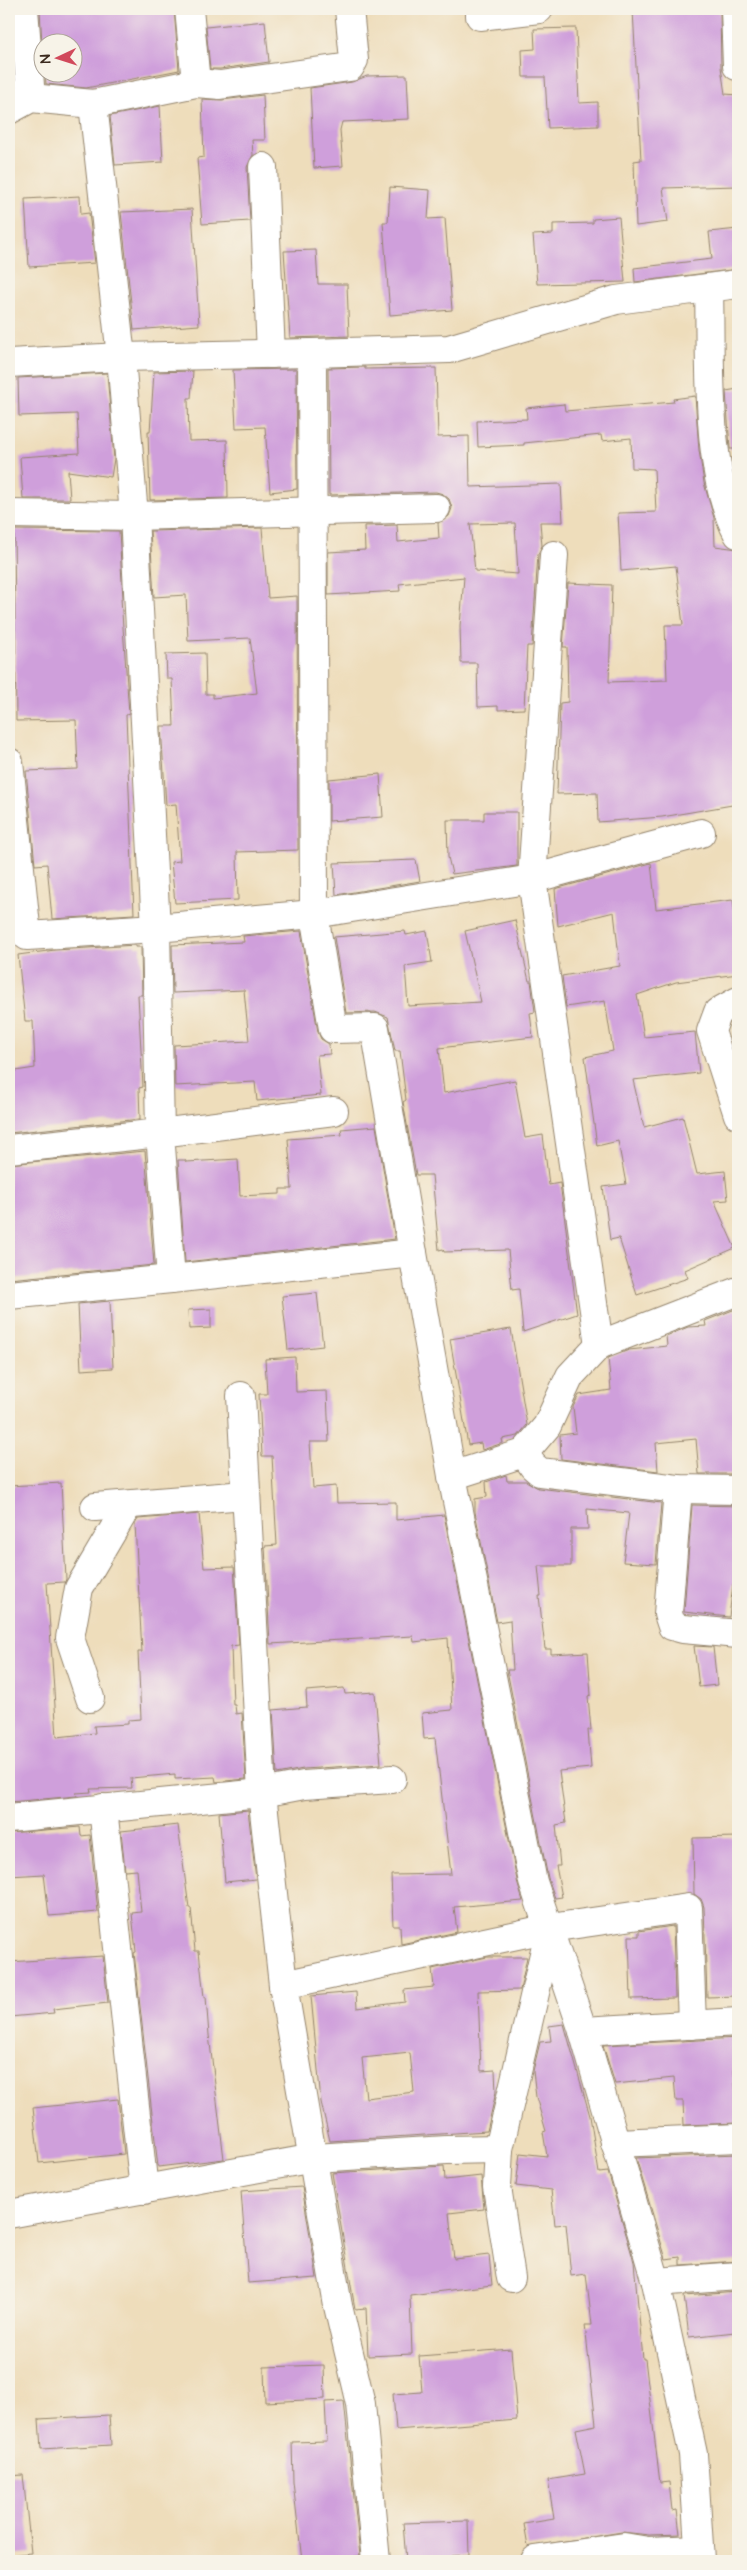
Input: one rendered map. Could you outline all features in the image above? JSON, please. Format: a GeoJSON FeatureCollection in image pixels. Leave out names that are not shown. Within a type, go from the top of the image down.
{"type":"FeatureCollection","features":[{"type":"Feature","properties":{"kind":"street"},"geometry":{"type":"LineString","coordinates":[[24,9],[20,104],[93,104],[196,83],[220,85],[350,67],[354,60],[349,9]]}},
{"type":"Feature","properties":{"kind":"street"},"geometry":{"type":"LineString","coordinates":[[189,9],[196,83]]}},
{"type":"Feature","properties":{"kind":"street"},"geometry":{"type":"LineString","coordinates":[[480,9],[480,16],[539,9]]}},
{"type":"Feature","properties":{"kind":"street"},"geometry":{"type":"LineString","coordinates":[[735,9],[737,66]]}},
{"type":"Feature","properties":{"kind":"street"},"geometry":{"type":"LineString","coordinates":[[93,104],[121,357],[134,516],[156,928],[160,1133],[171,1279]]}},
{"type":"Feature","properties":{"kind":"street"},"geometry":{"type":"LineString","coordinates":[[263,167],[271,354]]}},
{"type":"Feature","properties":{"kind":"street"},"geometry":{"type":"LineString","coordinates":[[9,363],[121,357],[449,349],[616,300],[738,284]]}},
{"type":"Feature","properties":{"kind":"street"},"geometry":{"type":"LineString","coordinates":[[709,288],[712,412],[720,489],[738,534]]}},
{"type":"Feature","properties":{"kind":"street"},"geometry":{"type":"LineString","coordinates":[[312,353],[314,914],[333,1028],[375,1028],[452,1476],[533,1882],[550,1928],[582,2031],[656,2282],[694,2454],[699,2555],[624,2547],[535,2560]]}},
{"type":"Feature","properties":{"kind":"street"},"geometry":{"type":"LineString","coordinates":[[9,514],[134,516],[436,508]]}},
{"type":"Feature","properties":{"kind":"street"},"geometry":{"type":"LineString","coordinates":[[554,555],[532,879],[599,1344]]}},
{"type":"Feature","properties":{"kind":"street"},"geometry":{"type":"LineString","coordinates":[[9,762],[27,936],[156,928],[314,914],[532,879],[701,833]]}},
{"type":"Feature","properties":{"kind":"street"},"geometry":{"type":"LineString","coordinates":[[738,1001],[718,1012],[711,1031],[738,1115]]}},
{"type":"Feature","properties":{"kind":"street"},"geometry":{"type":"LineString","coordinates":[[9,1149],[160,1133],[334,1111]]}},
{"type":"Feature","properties":{"kind":"street"},"geometry":{"type":"LineString","coordinates":[[9,1295],[413,1253]]}},
{"type":"Feature","properties":{"kind":"street"},"geometry":{"type":"LineString","coordinates":[[452,1476],[524,1453],[547,1426],[570,1376],[599,1344],[738,1292]]}},
{"type":"Feature","properties":{"kind":"street"},"geometry":{"type":"LineString","coordinates":[[241,1396],[262,1793],[283,1985],[338,2306],[361,2404],[376,2561]]}},
{"type":"Feature","properties":{"kind":"street"},"geometry":{"type":"LineString","coordinates":[[524,1453],[532,1466],[540,1472],[678,1489],[738,1490]]}},
{"type":"Feature","properties":{"kind":"street"},"geometry":{"type":"LineString","coordinates":[[678,1489],[668,1614],[672,1626],[683,1629],[738,1634]]}},
{"type":"Feature","properties":{"kind":"street"},"geometry":{"type":"LineString","coordinates":[[96,1508],[245,1495]]}},
{"type":"Feature","properties":{"kind":"street"},"geometry":{"type":"LineString","coordinates":[[90,1698],[70,1638],[79,1588],[128,1505]]}},
{"type":"Feature","properties":{"kind":"street"},"geometry":{"type":"LineString","coordinates":[[9,1818],[262,1793],[304,1785],[392,1779]]}},
{"type":"Feature","properties":{"kind":"street"},"geometry":{"type":"LineString","coordinates":[[103,1808],[144,2190]]}},
{"type":"Feature","properties":{"kind":"street"},"geometry":{"type":"LineString","coordinates":[[283,1985],[550,1928],[688,1908],[692,2025]]}},
{"type":"Feature","properties":{"kind":"street"},"geometry":{"type":"LineString","coordinates":[[511,2278],[497,2187],[499,2149],[550,1928]]}},
{"type":"Feature","properties":{"kind":"street"},"geometry":{"type":"LineString","coordinates":[[582,2031],[738,2022]]}},
{"type":"Feature","properties":{"kind":"street"},"geometry":{"type":"LineString","coordinates":[[615,2143],[738,2138]]}},
{"type":"Feature","properties":{"kind":"street"},"geometry":{"type":"LineString","coordinates":[[9,2214],[314,2158],[447,2150],[499,2149]]}},
{"type":"Feature","properties":{"kind":"street"},"geometry":{"type":"LineString","coordinates":[[656,2282],[738,2276]]}},
{"type":"Feature","properties":{"kind":"building"},"geometry":{"type":"Polygon","coordinates":[[[40,9],[98,9],[98,13],[137,9],[174,9],[179,70],[86,88],[46,84],[46,82],[82,82],[82,32],[41,32],[40,9]]]}},
{"type":"Feature","properties":{"kind":"building"},"geometry":{"type":"Polygon","coordinates":[[[720,9],[721,67],[725,94],[738,95],[738,186],[663,188],[668,222],[636,226],[634,161],[641,160],[633,10],[720,9]]]}},
{"type":"Feature","properties":{"kind":"building"},"geometry":{"type":"Polygon","coordinates":[[[265,21],[269,62],[210,69],[206,27],[265,21]]]}},
{"type":"Feature","properties":{"kind":"building"},"geometry":{"type":"Polygon","coordinates":[[[576,28],[579,103],[598,102],[598,126],[548,128],[545,77],[523,77],[522,50],[535,49],[534,29],[576,28]]]}},
{"type":"Feature","properties":{"kind":"building"},"geometry":{"type":"Polygon","coordinates":[[[9,57],[12,57],[15,89],[9,92],[9,57]]]}},
{"type":"Feature","properties":{"kind":"building"},"geometry":{"type":"Polygon","coordinates":[[[407,75],[409,119],[342,122],[340,130],[343,166],[314,168],[310,88],[352,82],[367,76],[407,75]]]}},
{"type":"Feature","properties":{"kind":"building"},"geometry":{"type":"Polygon","coordinates":[[[263,95],[265,140],[252,140],[253,155],[247,167],[250,221],[202,224],[197,158],[204,157],[202,99],[222,100],[263,95]]]}},
{"type":"Feature","properties":{"kind":"building"},"geometry":{"type":"Polygon","coordinates":[[[160,106],[163,162],[115,165],[110,116],[160,106]]]}},
{"type":"Feature","properties":{"kind":"building"},"geometry":{"type":"Polygon","coordinates":[[[390,187],[430,190],[428,219],[445,218],[452,310],[390,315],[383,222],[388,222],[390,187]]]}},
{"type":"Feature","properties":{"kind":"building"},"geometry":{"type":"Polygon","coordinates":[[[80,196],[81,214],[89,213],[95,263],[29,267],[25,199],[80,196]]]}},
{"type":"Feature","properties":{"kind":"building"},"geometry":{"type":"Polygon","coordinates":[[[192,209],[199,325],[134,330],[121,212],[192,209]]]}},
{"type":"Feature","properties":{"kind":"building"},"geometry":{"type":"Polygon","coordinates":[[[619,217],[625,282],[537,284],[533,235],[553,234],[553,224],[593,223],[593,219],[619,217]]]}},
{"type":"Feature","properties":{"kind":"building"},"geometry":{"type":"Polygon","coordinates":[[[738,229],[738,269],[635,282],[634,268],[712,259],[709,232],[738,229]]]}},
{"type":"Feature","properties":{"kind":"building"},"geometry":{"type":"Polygon","coordinates":[[[316,250],[318,284],[347,284],[349,336],[290,338],[284,251],[316,250]]]}},
{"type":"Feature","properties":{"kind":"building"},"geometry":{"type":"Polygon","coordinates":[[[328,368],[436,368],[438,437],[469,436],[470,487],[561,484],[563,522],[540,522],[542,546],[538,554],[532,646],[527,646],[524,709],[498,710],[498,706],[478,707],[477,663],[461,663],[460,626],[464,577],[399,584],[400,591],[328,595],[328,552],[365,550],[364,526],[397,525],[398,542],[439,538],[438,523],[449,516],[452,508],[449,499],[443,494],[436,492],[329,495],[328,368]],[[515,523],[470,524],[475,571],[518,574],[515,523]]]}},
{"type":"Feature","properties":{"kind":"building"},"geometry":{"type":"Polygon","coordinates":[[[296,369],[297,489],[270,492],[265,427],[236,428],[233,370],[296,369]]]}},
{"type":"Feature","properties":{"kind":"building"},"geometry":{"type":"Polygon","coordinates":[[[193,371],[191,398],[188,398],[189,441],[227,440],[228,498],[150,500],[148,432],[150,432],[154,372],[193,371]]]}},
{"type":"Feature","properties":{"kind":"building"},"geometry":{"type":"Polygon","coordinates":[[[107,373],[114,459],[111,477],[68,471],[70,499],[23,499],[20,457],[79,453],[77,414],[19,416],[18,378],[107,373]]]}},
{"type":"Feature","properties":{"kind":"building"},"geometry":{"type":"Polygon","coordinates":[[[738,389],[738,449],[730,449],[726,391],[738,389]]]}},
{"type":"Feature","properties":{"kind":"building"},"geometry":{"type":"Polygon","coordinates":[[[695,396],[699,450],[704,483],[714,518],[715,546],[738,549],[738,804],[662,817],[598,822],[597,793],[557,794],[560,703],[568,702],[567,647],[563,647],[568,583],[612,585],[609,682],[667,680],[665,625],[683,625],[676,566],[621,571],[618,513],[656,512],[654,469],[632,468],[631,438],[602,441],[601,435],[524,443],[524,445],[478,447],[477,421],[527,419],[526,408],[564,404],[565,411],[674,402],[673,399],[695,396]]]}},
{"type":"Feature","properties":{"kind":"building"},"geometry":{"type":"Polygon","coordinates":[[[262,528],[268,598],[297,596],[298,850],[237,852],[238,900],[175,903],[171,862],[180,861],[176,804],[166,805],[161,726],[174,726],[172,679],[167,679],[166,654],[205,653],[206,694],[213,694],[213,698],[257,693],[250,638],[188,641],[186,595],[154,597],[150,531],[262,528]]]}},
{"type":"Feature","properties":{"kind":"building"},"geometry":{"type":"Polygon","coordinates":[[[14,530],[119,531],[123,598],[121,598],[129,714],[126,715],[134,914],[52,919],[47,864],[35,865],[26,771],[78,769],[76,720],[16,721],[14,530]]]}},
{"type":"Feature","properties":{"kind":"building"},"geometry":{"type":"Polygon","coordinates":[[[380,774],[383,817],[329,821],[329,779],[380,774]]]}},
{"type":"Feature","properties":{"kind":"building"},"geometry":{"type":"Polygon","coordinates":[[[484,812],[517,812],[517,866],[452,874],[448,857],[447,820],[484,820],[484,812]]]}},
{"type":"Feature","properties":{"kind":"building"},"geometry":{"type":"Polygon","coordinates":[[[416,860],[420,881],[336,895],[334,863],[416,860]]]}},
{"type":"Feature","properties":{"kind":"building"},"geometry":{"type":"Polygon","coordinates":[[[651,863],[656,909],[733,900],[735,915],[738,914],[738,974],[676,982],[637,995],[644,1037],[695,1032],[699,1073],[633,1080],[644,1127],[683,1117],[697,1174],[725,1171],[728,1200],[714,1201],[735,1248],[685,1270],[688,1278],[637,1295],[619,1238],[610,1240],[603,1187],[626,1184],[618,1141],[597,1146],[585,1057],[613,1051],[605,1001],[566,1007],[562,976],[620,966],[614,912],[558,926],[555,889],[651,863]]]}},
{"type":"Feature","properties":{"kind":"building"},"geometry":{"type":"Polygon","coordinates":[[[515,920],[529,981],[531,981],[535,1012],[530,1013],[533,1037],[439,1048],[444,1093],[515,1080],[525,1138],[543,1135],[549,1185],[560,1183],[577,1314],[523,1332],[519,1289],[512,1290],[508,1250],[444,1252],[443,1249],[439,1250],[432,1175],[416,1175],[403,1102],[406,1100],[400,1051],[395,1051],[388,1017],[375,1012],[346,1013],[334,937],[405,931],[406,935],[427,931],[432,962],[405,966],[408,1006],[481,1002],[465,931],[515,920]]]}},
{"type":"Feature","properties":{"kind":"building"},"geometry":{"type":"Polygon","coordinates":[[[301,931],[318,1032],[321,1039],[329,1044],[330,1054],[317,1055],[321,1095],[257,1101],[255,1082],[175,1086],[174,1045],[249,1041],[244,990],[173,993],[172,945],[244,942],[243,936],[301,931]]]}},
{"type":"Feature","properties":{"kind":"building"},"geometry":{"type":"Polygon","coordinates":[[[136,945],[136,947],[141,947],[142,995],[138,995],[143,1087],[139,1088],[140,1119],[9,1133],[9,1072],[35,1068],[33,1021],[25,1021],[18,955],[55,950],[136,945]]]}},
{"type":"Feature","properties":{"kind":"building"},"geometry":{"type":"Polygon","coordinates":[[[376,1126],[395,1239],[185,1262],[178,1160],[185,1160],[186,1162],[238,1159],[240,1196],[280,1194],[280,1189],[292,1189],[288,1139],[342,1135],[341,1129],[376,1126]]]}},
{"type":"Feature","properties":{"kind":"building"},"geometry":{"type":"Polygon","coordinates":[[[145,1151],[154,1265],[9,1279],[9,1164],[145,1151]]]}},
{"type":"Feature","properties":{"kind":"building"},"geometry":{"type":"Polygon","coordinates":[[[317,1293],[323,1346],[288,1350],[282,1296],[317,1293]]]}},
{"type":"Feature","properties":{"kind":"building"},"geometry":{"type":"Polygon","coordinates":[[[110,1301],[113,1368],[81,1370],[78,1304],[110,1301]]]}},
{"type":"Feature","properties":{"kind":"building"},"geometry":{"type":"Polygon","coordinates":[[[211,1309],[211,1328],[189,1329],[188,1310],[211,1309]]]}},
{"type":"Feature","properties":{"kind":"building"},"geometry":{"type":"Polygon","coordinates":[[[736,1310],[738,1338],[738,1474],[699,1474],[696,1439],[656,1443],[658,1471],[561,1459],[560,1435],[576,1433],[573,1407],[579,1395],[611,1390],[608,1358],[629,1350],[667,1346],[666,1336],[688,1327],[706,1326],[705,1321],[736,1310]]]}},
{"type":"Feature","properties":{"kind":"building"},"geometry":{"type":"Polygon","coordinates":[[[511,1329],[527,1425],[518,1436],[502,1439],[503,1443],[482,1450],[481,1443],[468,1445],[450,1339],[511,1329]]]}},
{"type":"Feature","properties":{"kind":"building"},"geometry":{"type":"Polygon","coordinates":[[[295,1357],[296,1392],[327,1391],[329,1442],[310,1442],[313,1488],[336,1486],[337,1503],[396,1502],[396,1520],[444,1515],[518,1885],[523,1901],[454,1907],[457,1932],[401,1944],[400,1926],[393,1926],[391,1875],[451,1874],[435,1738],[424,1739],[422,1713],[452,1710],[448,1638],[414,1642],[413,1636],[270,1644],[265,1546],[277,1545],[272,1456],[262,1456],[259,1394],[267,1394],[265,1359],[295,1357]]]}},
{"type":"Feature","properties":{"kind":"building"},"geometry":{"type":"Polygon","coordinates":[[[506,1475],[507,1481],[526,1481],[538,1488],[661,1503],[656,1564],[623,1562],[629,1513],[587,1509],[588,1529],[571,1529],[571,1566],[538,1566],[541,1596],[539,1596],[545,1649],[551,1649],[551,1654],[588,1652],[591,1695],[588,1696],[591,1730],[588,1730],[591,1768],[559,1771],[566,1823],[556,1825],[560,1866],[556,1866],[562,1897],[555,1898],[548,1878],[507,1670],[513,1670],[510,1620],[497,1622],[475,1512],[475,1499],[487,1497],[486,1482],[506,1475]]]}},
{"type":"Feature","properties":{"kind":"building"},"geometry":{"type":"Polygon","coordinates":[[[61,1483],[66,1579],[65,1582],[47,1583],[57,1737],[95,1733],[94,1726],[128,1724],[128,1720],[141,1719],[138,1652],[142,1652],[135,1524],[138,1519],[199,1514],[204,1568],[234,1567],[239,1645],[231,1646],[233,1705],[235,1705],[236,1714],[242,1713],[246,1779],[216,1782],[215,1777],[175,1779],[175,1774],[131,1778],[132,1788],[90,1789],[91,1792],[76,1793],[77,1796],[9,1802],[9,1486],[61,1483]]]}},
{"type":"Feature","properties":{"kind":"building"},"geometry":{"type":"Polygon","coordinates":[[[692,1505],[738,1506],[738,1584],[733,1584],[729,1617],[684,1612],[692,1505]]]}},
{"type":"Feature","properties":{"kind":"building"},"geometry":{"type":"Polygon","coordinates":[[[694,1646],[713,1647],[717,1685],[699,1687],[694,1646]]]}},
{"type":"Feature","properties":{"kind":"building"},"geometry":{"type":"Polygon","coordinates":[[[344,1688],[345,1694],[375,1692],[381,1764],[303,1769],[277,1774],[273,1710],[307,1707],[306,1691],[344,1688]]]}},
{"type":"Feature","properties":{"kind":"building"},"geometry":{"type":"Polygon","coordinates":[[[248,1810],[256,1879],[225,1882],[219,1813],[248,1810]]]}},
{"type":"Feature","properties":{"kind":"building"},"geometry":{"type":"Polygon","coordinates":[[[178,1825],[189,1908],[191,1908],[195,1951],[199,1951],[204,1997],[206,1997],[224,2159],[158,2167],[134,1953],[136,1952],[132,1913],[141,1912],[137,1870],[125,1871],[121,1831],[178,1825]]]}},
{"type":"Feature","properties":{"kind":"building"},"geometry":{"type":"Polygon","coordinates":[[[80,1827],[81,1836],[90,1835],[98,1912],[49,1916],[44,1874],[9,1876],[9,1833],[80,1827]]]}},
{"type":"Feature","properties":{"kind":"building"},"geometry":{"type":"Polygon","coordinates":[[[738,1837],[738,1996],[707,1997],[704,1907],[701,1899],[694,1894],[693,1838],[738,1837]]]}},
{"type":"Feature","properties":{"kind":"building"},"geometry":{"type":"Polygon","coordinates":[[[673,1926],[675,1998],[631,1999],[629,1936],[639,1936],[639,1931],[673,1926]]]}},
{"type":"Feature","properties":{"kind":"building"},"geometry":{"type":"Polygon","coordinates":[[[103,1956],[108,2003],[53,2009],[54,2013],[9,2017],[9,1962],[103,1956]]]}},
{"type":"Feature","properties":{"kind":"building"},"geometry":{"type":"Polygon","coordinates":[[[487,1957],[527,1957],[520,1990],[478,1991],[481,2071],[495,2070],[496,2092],[487,2131],[330,2141],[321,2102],[311,1996],[356,1992],[357,2008],[405,2002],[404,1990],[434,1987],[432,1969],[487,1957]],[[410,2053],[362,2058],[366,2098],[414,2092],[410,2053]]]}},
{"type":"Feature","properties":{"kind":"building"},"geometry":{"type":"Polygon","coordinates":[[[564,2024],[590,2116],[599,2173],[608,2172],[634,2262],[643,2359],[645,2359],[660,2483],[669,2482],[672,2511],[677,2510],[680,2534],[649,2535],[622,2532],[528,2547],[524,2524],[554,2519],[548,2480],[585,2474],[576,2429],[596,2425],[585,2325],[592,2325],[586,2274],[571,2276],[566,2224],[555,2225],[551,2190],[516,2186],[520,2153],[547,2156],[543,2132],[546,2131],[536,2097],[533,2071],[540,2042],[551,2041],[549,2026],[564,2024]]]}},
{"type":"Feature","properties":{"kind":"building"},"geometry":{"type":"Polygon","coordinates":[[[738,2038],[738,2057],[733,2057],[738,2123],[684,2125],[683,2101],[676,2101],[674,2078],[615,2084],[603,2045],[738,2038]]]}},
{"type":"Feature","properties":{"kind":"building"},"geometry":{"type":"Polygon","coordinates":[[[118,2099],[124,2154],[39,2163],[33,2108],[118,2099]]]}},
{"type":"Feature","properties":{"kind":"building"},"geometry":{"type":"Polygon","coordinates":[[[738,2154],[738,2261],[680,2265],[680,2257],[666,2259],[636,2158],[738,2154]]]}},
{"type":"Feature","properties":{"kind":"building"},"geometry":{"type":"Polygon","coordinates":[[[444,2166],[445,2180],[481,2176],[484,2209],[449,2213],[454,2259],[489,2255],[492,2285],[410,2295],[412,2354],[368,2356],[366,2308],[355,2309],[332,2173],[444,2166]]]}},
{"type":"Feature","properties":{"kind":"building"},"geometry":{"type":"Polygon","coordinates":[[[302,2187],[317,2278],[248,2283],[241,2191],[302,2187]]]}},
{"type":"Feature","properties":{"kind":"building"},"geometry":{"type":"Polygon","coordinates":[[[738,2292],[738,2323],[734,2323],[735,2332],[689,2337],[684,2296],[738,2292]]]}},
{"type":"Feature","properties":{"kind":"building"},"geometry":{"type":"Polygon","coordinates":[[[511,2349],[517,2420],[396,2430],[393,2394],[422,2392],[419,2356],[511,2349]]]}},
{"type":"Feature","properties":{"kind":"building"},"geometry":{"type":"Polygon","coordinates":[[[324,2365],[325,2399],[265,2402],[264,2367],[324,2365]]]}},
{"type":"Feature","properties":{"kind":"building"},"geometry":{"type":"Polygon","coordinates":[[[344,2401],[360,2556],[302,2561],[293,2482],[292,2442],[327,2441],[325,2402],[344,2401]]]}},
{"type":"Feature","properties":{"kind":"building"},"geometry":{"type":"Polygon","coordinates":[[[109,2415],[111,2445],[41,2449],[39,2419],[109,2415]]]}},
{"type":"Feature","properties":{"kind":"building"},"geometry":{"type":"Polygon","coordinates":[[[23,2475],[31,2553],[9,2555],[9,2476],[23,2475]]]}},
{"type":"Feature","properties":{"kind":"building"},"geometry":{"type":"Polygon","coordinates":[[[468,2521],[469,2555],[451,2556],[451,2561],[406,2561],[403,2523],[468,2521]]]}}]}
